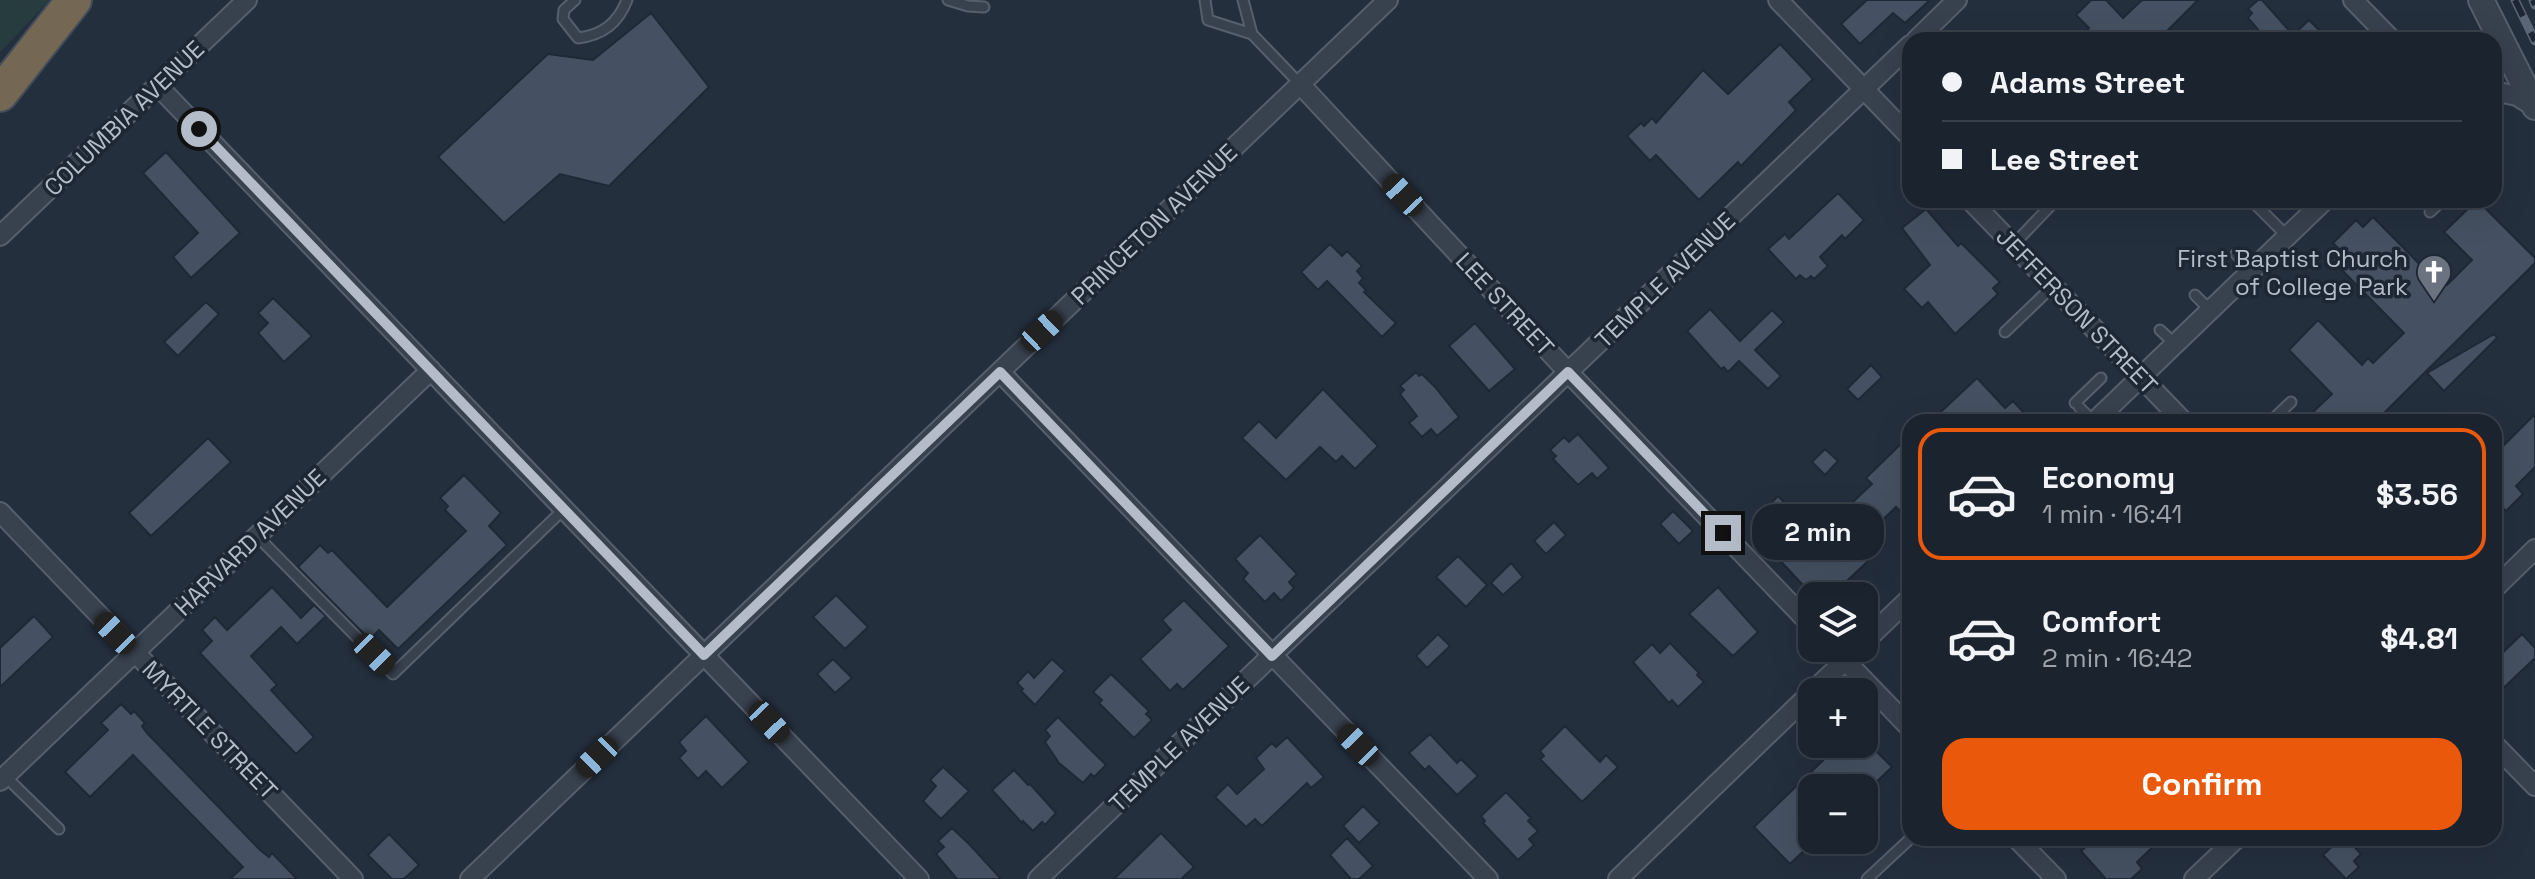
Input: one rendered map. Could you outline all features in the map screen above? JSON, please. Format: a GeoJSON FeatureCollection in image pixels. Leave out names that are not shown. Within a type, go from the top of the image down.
{"type":"FeatureCollection","features":[{"type":"Feature","properties":{"kind":"highway"},"geometry":{"type":"LineString","coordinates":[[0,94],[74,0]]}},
{"type":"Feature","properties":{"kind":"street","name":"COLUMBIA AVENUE"},"geometry":{"type":"LineString","coordinates":[[0,236],[247,0]]}},
{"type":"Feature","properties":{"kind":"street","name":"PRINCETON AVENUE"},"geometry":{"type":"LineString","coordinates":[[470,879],[1388,0]]}},
{"type":"Feature","properties":{"kind":"street"},"geometry":{"type":"LineString","coordinates":[[1778,0],[1902,129]]}},
{"type":"Feature","properties":{"kind":"street"},"geometry":{"type":"LineString","coordinates":[[1924,32],[1957,0]]}},
{"type":"Feature","properties":{"kind":"street"},"geometry":{"type":"LineString","coordinates":[[2353,0],[2384,32]]}},
{"type":"Feature","properties":{"kind":"street"},"geometry":{"type":"LineString","coordinates":[[2481,0],[2493,32]]}},
{"type":"Feature","properties":{"kind":"street"},"geometry":{"type":"LineString","coordinates":[[2502,49],[2535,107]]}},
{"type":"Feature","properties":{"kind":"street","name":"TEMPLE AVENUE"},"geometry":{"type":"LineString","coordinates":[[1038,879],[1902,53]]}},
{"type":"Feature","properties":{"kind":"street","name":"LEE STREET"},"geometry":{"type":"LineString","coordinates":[[1300,84],[1568,372],[1798,611]]}},
{"type":"Feature","properties":{"kind":"street"},"geometry":{"type":"LineString","coordinates":[[157,85],[919,879]]}},
{"type":"Feature","properties":{"kind":"street"},"geometry":{"type":"LineString","coordinates":[[2502,93],[2517,96],[2535,107]]}},
{"type":"Feature","properties":{"kind":"street","name":"JEFFERSON STREET"},"geometry":{"type":"LineString","coordinates":[[1978,208],[2176,414]]}},
{"type":"Feature","properties":{"kind":"street"},"geometry":{"type":"LineString","coordinates":[[2102,414],[2317,208]]}},
{"type":"Feature","properties":{"kind":"street","name":"HARVARD AVENUE"},"geometry":{"type":"LineString","coordinates":[[3,779],[431,370]]}},
{"type":"Feature","properties":{"kind":"street"},"geometry":{"type":"LineString","coordinates":[[1000,372],[1488,879]]}},
{"type":"Feature","properties":{"kind":"street","name":"MYRTLE STREET"},"geometry":{"type":"LineString","coordinates":[[0,512],[353,879]]}},
{"type":"Feature","properties":{"kind":"street"},"geometry":{"type":"LineString","coordinates":[[2502,581],[2535,549]]}},
{"type":"Feature","properties":{"kind":"street"},"geometry":{"type":"LineString","coordinates":[[1878,629],[1902,606]]}},
{"type":"Feature","properties":{"kind":"street"},"geometry":{"type":"LineString","coordinates":[[1824,678],[1838,662]]}},
{"type":"Feature","properties":{"kind":"street"},"geometry":{"type":"LineString","coordinates":[[1854,662],[1902,718]]}},
{"type":"Feature","properties":{"kind":"street"},"geometry":{"type":"LineString","coordinates":[[1618,879],[1798,705]]}},
{"type":"Feature","properties":{"kind":"street"},"geometry":{"type":"LineString","coordinates":[[2502,752],[2535,786]]}},
{"type":"Feature","properties":{"kind":"street"},"geometry":{"type":"LineString","coordinates":[[2024,846],[2056,879]]}},
{"type":"Feature","properties":{"kind":"street"},"geometry":{"type":"LineString","coordinates":[[2194,879],[2229,846]]}},
{"type":"Feature","properties":{"kind":"lane"},"geometry":{"type":"LineString","coordinates":[[575,0],[564,10],[563,19],[578,38],[596,36],[616,22],[627,0]]}},
{"type":"Feature","properties":{"kind":"lane"},"geometry":{"type":"LineString","coordinates":[[948,0],[984,7]]}},
{"type":"Feature","properties":{"kind":"lane"},"geometry":{"type":"LineString","coordinates":[[1205,0],[1208,20],[1252,34],[1300,84]]}},
{"type":"Feature","properties":{"kind":"lane"},"geometry":{"type":"LineString","coordinates":[[1243,0],[1252,34]]}},
{"type":"Feature","properties":{"kind":"lane"},"geometry":{"type":"LineString","coordinates":[[2013,245],[2048,208]]}},
{"type":"Feature","properties":{"kind":"lane"},"geometry":{"type":"LineString","coordinates":[[2259,208],[2287,236]]}},
{"type":"Feature","properties":{"kind":"lane"},"geometry":{"type":"LineString","coordinates":[[2430,212],[2434,208]]}},
{"type":"Feature","properties":{"kind":"lane"},"geometry":{"type":"LineString","coordinates":[[2236,254],[2252,270]]}},
{"type":"Feature","properties":{"kind":"lane"},"geometry":{"type":"LineString","coordinates":[[2005,332],[2053,286]]}},
{"type":"Feature","properties":{"kind":"lane"},"geometry":{"type":"LineString","coordinates":[[2195,295],[2210,310]]}},
{"type":"Feature","properties":{"kind":"lane"},"geometry":{"type":"LineString","coordinates":[[2160,330],[2175,344]]}},
{"type":"Feature","properties":{"kind":"lane"},"geometry":{"type":"LineString","coordinates":[[2086,414],[2077,405],[2101,378]]}},
{"type":"Feature","properties":{"kind":"lane"},"geometry":{"type":"LineString","coordinates":[[2278,414],[2291,402]]}},
{"type":"Feature","properties":{"kind":"lane"},"geometry":{"type":"LineString","coordinates":[[257,536],[393,674],[564,509]]}},
{"type":"Feature","properties":{"kind":"lane"},"geometry":{"type":"LineString","coordinates":[[3,779],[59,829]]}},
{"type":"Feature","properties":{"kind":"lane"},"geometry":{"type":"LineString","coordinates":[[1867,879],[1902,846]]}},
{"type":"Feature","properties":{"kind":"green space"},"geometry":{"type":"Polygon","coordinates":[[[0,0],[50,0],[0,52],[0,0]]]}},
{"type":"Feature","properties":{"kind":"building"},"geometry":{"type":"Polygon","coordinates":[[[1867,0],[1930,0],[1905,23],[1893,13],[1860,44],[1841,24],[1867,0]]]}},
{"type":"Feature","properties":{"kind":"building"},"geometry":{"type":"Polygon","coordinates":[[[2091,0],[2106,0],[2123,18],[2142,0],[2198,0],[2166,32],[2085,32],[2089,28],[2076,15],[2091,0]]]}},
{"type":"Feature","properties":{"kind":"building"},"geometry":{"type":"Polygon","coordinates":[[[2262,0],[2290,32],[2260,32],[2248,18],[2252,13],[2248,9],[2262,0]]]}},
{"type":"Feature","properties":{"kind":"building"},"geometry":{"type":"Polygon","coordinates":[[[651,13],[709,87],[609,186],[560,174],[504,223],[438,157],[548,54],[593,60],[651,13]]]}},
{"type":"Feature","properties":{"kind":"building"},"geometry":{"type":"Polygon","coordinates":[[[2309,20],[2321,32],[2296,32],[2309,20]]]}},
{"type":"Feature","properties":{"kind":"building"},"geometry":{"type":"Polygon","coordinates":[[[1780,44],[1813,79],[1789,102],[1796,110],[1741,166],[1738,162],[1699,200],[1656,155],[1650,161],[1627,136],[1652,118],[1656,123],[1703,70],[1728,94],[1780,44]]]}},
{"type":"Feature","properties":{"kind":"building"},"geometry":{"type":"Polygon","coordinates":[[[166,152],[240,233],[191,278],[173,257],[198,233],[143,173],[166,152]]]}},
{"type":"Feature","properties":{"kind":"building"},"geometry":{"type":"Polygon","coordinates":[[[1838,193],[1864,220],[1845,239],[1842,235],[1820,257],[1828,266],[1814,279],[1811,276],[1806,280],[1800,275],[1796,279],[1768,249],[1785,234],[1789,239],[1838,193]]]}},
{"type":"Feature","properties":{"kind":"building","name":"First Baptist Church of College Park"},"geometry":{"type":"Polygon","coordinates":[[[2469,208],[2485,208],[2535,258],[2535,263],[2383,414],[2313,414],[2332,394],[2289,350],[2318,320],[2362,365],[2368,358],[2373,363],[2404,333],[2332,260],[2341,251],[2333,243],[2356,220],[2363,227],[2373,217],[2440,285],[2444,281],[2447,285],[2472,260],[2444,232],[2469,208]]]}},
{"type":"Feature","properties":{"kind":"building"},"geometry":{"type":"Polygon","coordinates":[[[1926,209],[1958,246],[1961,243],[2000,282],[1993,288],[1998,294],[1955,334],[1928,302],[1922,308],[1904,289],[1930,265],[1902,228],[1926,209]]]}},
{"type":"Feature","properties":{"kind":"building"},"geometry":{"type":"Polygon","coordinates":[[[1330,244],[1342,256],[1347,251],[1362,266],[1357,271],[1363,278],[1359,283],[1366,290],[1364,292],[1396,323],[1382,337],[1327,281],[1318,290],[1301,272],[1330,244]]]}},
{"type":"Feature","properties":{"kind":"building"},"geometry":{"type":"Polygon","coordinates":[[[273,298],[312,336],[284,362],[258,333],[268,323],[258,313],[273,298]]]}},
{"type":"Feature","properties":{"kind":"building"},"geometry":{"type":"Polygon","coordinates":[[[206,302],[219,314],[178,356],[164,342],[206,302]]]}},
{"type":"Feature","properties":{"kind":"building"},"geometry":{"type":"Polygon","coordinates":[[[1710,309],[1740,341],[1772,310],[1784,322],[1755,350],[1781,376],[1768,389],[1739,361],[1728,372],[1724,367],[1721,369],[1687,331],[1710,309]]]}},
{"type":"Feature","properties":{"kind":"building"},"geometry":{"type":"Polygon","coordinates":[[[1475,323],[1515,369],[1489,391],[1449,346],[1475,323]]]}},
{"type":"Feature","properties":{"kind":"building"},"geometry":{"type":"Polygon","coordinates":[[[2494,334],[2497,338],[2444,391],[2427,373],[2494,334]]]}},
{"type":"Feature","properties":{"kind":"building"},"geometry":{"type":"Polygon","coordinates":[[[1871,365],[1882,377],[1858,400],[1847,389],[1871,365]]]}},
{"type":"Feature","properties":{"kind":"building"},"geometry":{"type":"Polygon","coordinates":[[[1416,372],[1435,387],[1459,417],[1437,436],[1431,429],[1422,437],[1409,423],[1417,416],[1400,394],[1404,390],[1400,386],[1416,372]]]}},
{"type":"Feature","properties":{"kind":"building"},"geometry":{"type":"Polygon","coordinates":[[[1977,378],[2005,408],[2013,401],[2024,413],[2023,414],[1939,414],[1977,378]]]}},
{"type":"Feature","properties":{"kind":"building"},"geometry":{"type":"Polygon","coordinates":[[[1323,389],[1378,446],[1355,469],[1342,456],[1336,462],[1320,447],[1286,480],[1242,438],[1259,421],[1276,438],[1323,389]]]}},
{"type":"Feature","properties":{"kind":"building"},"geometry":{"type":"Polygon","coordinates":[[[2535,414],[2535,467],[2516,486],[2523,494],[2506,511],[2502,507],[2502,447],[2535,414]]]}},
{"type":"Feature","properties":{"kind":"building"},"geometry":{"type":"Polygon","coordinates":[[[1578,434],[1609,468],[1597,479],[1592,473],[1578,485],[1553,459],[1556,456],[1550,450],[1564,437],[1569,442],[1578,434]]]}},
{"type":"Feature","properties":{"kind":"building"},"geometry":{"type":"Polygon","coordinates":[[[208,438],[231,462],[151,536],[129,513],[208,438]]]}},
{"type":"Feature","properties":{"kind":"building"},"geometry":{"type":"Polygon","coordinates":[[[1902,443],[1902,513],[1896,507],[1873,529],[1885,545],[1846,582],[1800,582],[1775,555],[1798,533],[1808,544],[1872,484],[1866,478],[1902,443]]]}},
{"type":"Feature","properties":{"kind":"building"},"geometry":{"type":"Polygon","coordinates":[[[1825,449],[1838,461],[1825,475],[1812,462],[1825,449]]]}},
{"type":"Feature","properties":{"kind":"building"},"geometry":{"type":"Polygon","coordinates":[[[464,475],[501,513],[489,526],[507,545],[398,649],[379,630],[370,640],[298,567],[320,545],[328,553],[332,550],[387,607],[466,531],[445,510],[448,506],[440,498],[464,475]]]}},
{"type":"Feature","properties":{"kind":"building"},"geometry":{"type":"Polygon","coordinates":[[[1778,496],[1792,510],[1777,523],[1764,510],[1778,496]]]}},
{"type":"Feature","properties":{"kind":"building"},"geometry":{"type":"Polygon","coordinates":[[[1673,511],[1693,531],[1679,544],[1660,524],[1673,511]]]}},
{"type":"Feature","properties":{"kind":"building"},"geometry":{"type":"Polygon","coordinates":[[[1554,522],[1566,535],[1546,554],[1534,541],[1554,522]]]}},
{"type":"Feature","properties":{"kind":"building"},"geometry":{"type":"Polygon","coordinates":[[[1260,535],[1297,574],[1289,582],[1294,588],[1281,601],[1274,593],[1265,602],[1243,579],[1248,573],[1235,559],[1260,535]]]}},
{"type":"Feature","properties":{"kind":"building"},"geometry":{"type":"Polygon","coordinates":[[[1458,556],[1487,585],[1466,607],[1436,577],[1458,556]]]}},
{"type":"Feature","properties":{"kind":"building"},"geometry":{"type":"Polygon","coordinates":[[[1511,563],[1523,577],[1503,595],[1491,583],[1511,563]]]}},
{"type":"Feature","properties":{"kind":"building"},"geometry":{"type":"Polygon","coordinates":[[[272,587],[301,618],[314,605],[326,616],[297,644],[281,627],[251,656],[277,685],[271,690],[314,737],[296,754],[200,653],[212,641],[202,630],[215,617],[227,630],[272,587]]]}},
{"type":"Feature","properties":{"kind":"building"},"geometry":{"type":"Polygon","coordinates":[[[1718,587],[1758,632],[1733,656],[1689,614],[1718,587]]]}},
{"type":"Feature","properties":{"kind":"building"},"geometry":{"type":"Polygon","coordinates":[[[836,595],[868,627],[845,649],[813,617],[836,595]]]}},
{"type":"Feature","properties":{"kind":"building"},"geometry":{"type":"Polygon","coordinates":[[[1184,600],[1229,646],[1183,690],[1177,684],[1170,691],[1140,659],[1171,630],[1162,620],[1184,600]]]}},
{"type":"Feature","properties":{"kind":"building"},"geometry":{"type":"Polygon","coordinates":[[[34,616],[53,637],[0,687],[0,648],[34,616]]]}},
{"type":"Feature","properties":{"kind":"building"},"geometry":{"type":"Polygon","coordinates":[[[1438,634],[1450,646],[1427,668],[1416,656],[1438,634]]]}},
{"type":"Feature","properties":{"kind":"building"},"geometry":{"type":"Polygon","coordinates":[[[2522,634],[2535,648],[2535,658],[2502,689],[2502,653],[2522,634]]]}},
{"type":"Feature","properties":{"kind":"building"},"geometry":{"type":"Polygon","coordinates":[[[1670,643],[1704,682],[1678,707],[1672,700],[1669,703],[1633,662],[1652,644],[1660,653],[1670,643]]]}},
{"type":"Feature","properties":{"kind":"building"},"geometry":{"type":"Polygon","coordinates":[[[833,659],[852,678],[835,693],[817,674],[833,659]]]}},
{"type":"Feature","properties":{"kind":"building"},"geometry":{"type":"Polygon","coordinates":[[[1052,659],[1065,671],[1035,705],[1017,683],[1028,671],[1034,678],[1052,659]]]}},
{"type":"Feature","properties":{"kind":"building"},"geometry":{"type":"Polygon","coordinates":[[[1111,674],[1149,711],[1146,714],[1152,720],[1134,738],[1099,703],[1102,700],[1093,692],[1111,674]]]}},
{"type":"Feature","properties":{"kind":"building"},"geometry":{"type":"Polygon","coordinates":[[[121,704],[131,714],[134,711],[145,723],[142,726],[147,733],[260,850],[269,857],[272,853],[297,879],[230,879],[243,867],[133,755],[90,797],[65,772],[108,730],[101,723],[121,704]]]}},
{"type":"Feature","properties":{"kind":"building"},"geometry":{"type":"Polygon","coordinates":[[[706,716],[749,762],[722,788],[706,771],[698,779],[679,758],[686,751],[679,742],[706,716]]]}},
{"type":"Feature","properties":{"kind":"building"},"geometry":{"type":"Polygon","coordinates":[[[1058,717],[1106,765],[1083,783],[1059,763],[1045,742],[1050,736],[1045,730],[1058,717]]]}},
{"type":"Feature","properties":{"kind":"building"},"geometry":{"type":"Polygon","coordinates":[[[1565,726],[1600,762],[1606,755],[1618,767],[1582,802],[1540,759],[1544,756],[1540,751],[1565,726]]]}},
{"type":"Feature","properties":{"kind":"building"},"geometry":{"type":"Polygon","coordinates":[[[1430,734],[1457,763],[1461,759],[1478,776],[1457,795],[1429,766],[1425,770],[1409,753],[1430,734]]]}},
{"type":"Feature","properties":{"kind":"building"},"geometry":{"type":"Polygon","coordinates":[[[1287,737],[1324,777],[1311,788],[1307,783],[1262,826],[1255,819],[1246,827],[1215,797],[1228,784],[1237,794],[1264,769],[1256,758],[1272,743],[1276,747],[1287,737]]]}},
{"type":"Feature","properties":{"kind":"building"},"geometry":{"type":"Polygon","coordinates":[[[1878,753],[1892,767],[1878,780],[1878,774],[1809,774],[1825,758],[1878,758],[1878,753]]]}},
{"type":"Feature","properties":{"kind":"building"},"geometry":{"type":"Polygon","coordinates":[[[943,767],[969,791],[941,819],[923,801],[936,786],[930,780],[943,767]]]}},
{"type":"Feature","properties":{"kind":"building"},"geometry":{"type":"Polygon","coordinates":[[[1014,770],[1056,813],[1045,825],[1042,822],[1033,831],[992,790],[1014,770]]]}},
{"type":"Feature","properties":{"kind":"building"},"geometry":{"type":"Polygon","coordinates":[[[1798,785],[1798,854],[1800,854],[1790,864],[1754,827],[1798,785]]]}},
{"type":"Feature","properties":{"kind":"building"},"geometry":{"type":"Polygon","coordinates":[[[1506,792],[1531,818],[1528,821],[1538,831],[1529,839],[1534,845],[1518,860],[1483,823],[1485,821],[1481,816],[1506,792]]]}},
{"type":"Feature","properties":{"kind":"building"},"geometry":{"type":"Polygon","coordinates":[[[1363,806],[1380,823],[1359,843],[1343,826],[1363,806]]]}},
{"type":"Feature","properties":{"kind":"building"},"geometry":{"type":"Polygon","coordinates":[[[952,828],[1001,879],[957,879],[936,854],[944,847],[938,841],[952,828]]]}},
{"type":"Feature","properties":{"kind":"building"},"geometry":{"type":"Polygon","coordinates":[[[1161,833],[1194,867],[1181,879],[1114,879],[1161,833]]]}},
{"type":"Feature","properties":{"kind":"building"},"geometry":{"type":"Polygon","coordinates":[[[389,834],[419,865],[404,879],[392,879],[368,855],[389,834]]]}},
{"type":"Feature","properties":{"kind":"building"},"geometry":{"type":"Polygon","coordinates":[[[1347,838],[1373,866],[1359,879],[1351,879],[1330,855],[1347,838]]]}},
{"type":"Feature","properties":{"kind":"building"},"geometry":{"type":"Polygon","coordinates":[[[2087,846],[2154,846],[2137,862],[2142,869],[2131,879],[2106,879],[2081,851],[2087,846]]]}},
{"type":"Feature","properties":{"kind":"building"},"geometry":{"type":"Polygon","coordinates":[[[2333,846],[2354,846],[2361,854],[2354,861],[2359,867],[2346,879],[2323,855],[2333,846]]]}},
{"type":"Feature","properties":{"kind":"railway"},"geometry":{"type":"LineString","coordinates":[[2515,0],[2535,41]]}},
{"type":"Feature","properties":{"kind":"railway"},"geometry":{"type":"LineString","coordinates":[[2533,0],[2535,5]]}},
{"type":"Feature","properties":{"kind":"place","name":"First Baptist Church of College Park"},"geometry":{"type":"Point","coordinates":[2434,303]}},
{"type":"Feature","properties":{"kind":"route"},"geometry":{"type":"LineString","coordinates":[[199,129],[704,655],[1000,372],[1272,656],[1568,372],[1723,533]]}}]}
